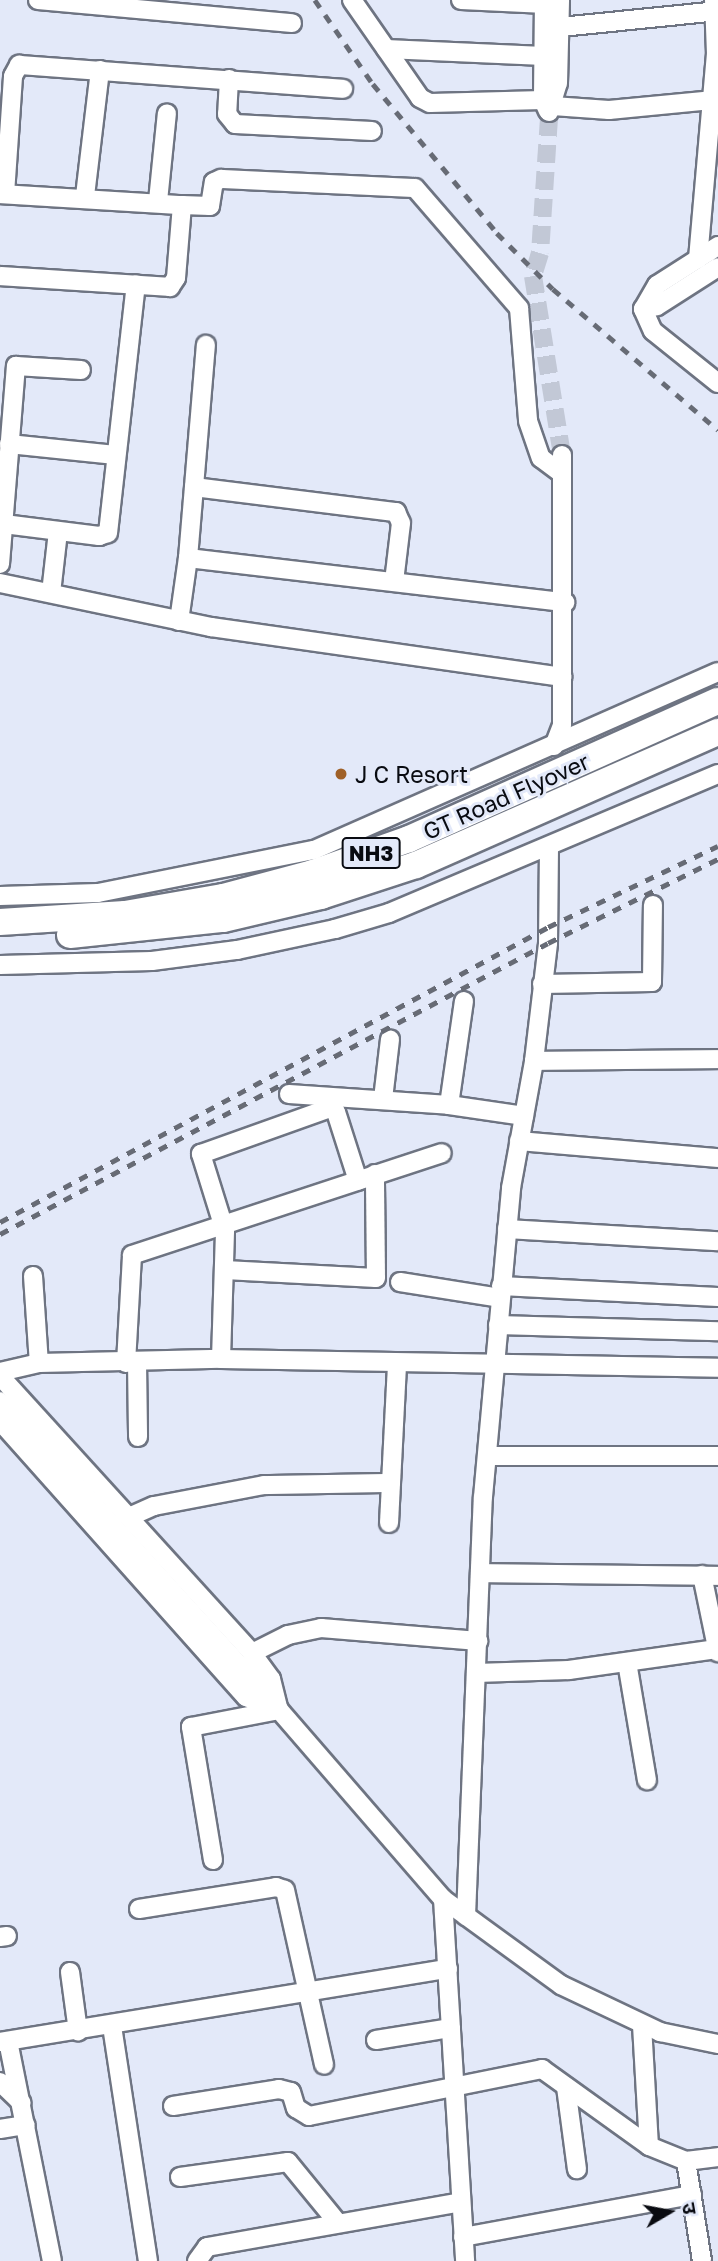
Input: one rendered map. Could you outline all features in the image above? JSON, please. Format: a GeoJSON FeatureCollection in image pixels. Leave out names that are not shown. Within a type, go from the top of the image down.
{"type":"FeatureCollection","features":[{"type":"Feature","properties":{"kind":"highway","name":"GT Road Flyover"},"geometry":{"type":"LineString","coordinates":[[0,922],[125,914],[223,897],[313,873],[409,839],[718,701]]}},
{"type":"Feature","properties":{"kind":"highway","name":"GT Road Flyover"},"geometry":{"type":"LineString","coordinates":[[0,939],[125,933],[223,919],[321,896],[428,860],[718,732]]}},
{"type":"Feature","properties":{"kind":"street"},"geometry":{"type":"LineString","coordinates":[[38,0],[292,23]]}},
{"type":"Feature","properties":{"kind":"street"},"geometry":{"type":"LineString","coordinates":[[352,0],[420,98],[430,103],[609,110],[712,100]]}},
{"type":"Feature","properties":{"kind":"street"},"geometry":{"type":"LineString","coordinates":[[461,0],[550,1]]}},
{"type":"Feature","properties":{"kind":"street"},"geometry":{"type":"LineString","coordinates":[[548,109],[561,27],[550,1]]}},
{"type":"Feature","properties":{"kind":"street"},"geometry":{"type":"LineString","coordinates":[[548,109],[544,55],[550,1]]}},
{"type":"Feature","properties":{"kind":"street"},"geometry":{"type":"LineString","coordinates":[[561,27],[716,7],[712,100],[698,259]]}},
{"type":"Feature","properties":{"kind":"street"},"geometry":{"type":"LineString","coordinates":[[386,49],[544,55]]}},
{"type":"Feature","properties":{"kind":"street"},"geometry":{"type":"LineString","coordinates":[[343,89],[26,65],[14,69],[3,194],[85,196],[210,206],[214,182],[221,179],[415,188],[519,308],[528,421],[541,458],[562,474]]}},
{"type":"Feature","properties":{"kind":"street"},"geometry":{"type":"LineString","coordinates":[[85,196],[100,70]]}},
{"type":"Feature","properties":{"kind":"street"},"geometry":{"type":"LineString","coordinates":[[229,79],[227,114],[235,124],[372,131]]}},
{"type":"Feature","properties":{"kind":"street"},"geometry":{"type":"LineString","coordinates":[[158,201],[167,113]]}},
{"type":"Feature","properties":{"kind":"street"},"geometry":{"type":"LineString","coordinates":[[0,276],[174,285],[182,205]]}},
{"type":"Feature","properties":{"kind":"street"},"geometry":{"type":"LineString","coordinates":[[643,309],[657,285],[718,246]]}},
{"type":"Feature","properties":{"kind":"street"},"geometry":{"type":"LineString","coordinates":[[643,309],[657,306],[718,267]]}},
{"type":"Feature","properties":{"kind":"street"},"geometry":{"type":"LineString","coordinates":[[4,524],[58,532],[108,533],[136,285]]}},
{"type":"Feature","properties":{"kind":"street"},"geometry":{"type":"LineString","coordinates":[[643,309],[653,331],[718,383]]}},
{"type":"Feature","properties":{"kind":"street"},"geometry":{"type":"LineString","coordinates":[[179,621],[188,558],[206,345]]}},
{"type":"Feature","properties":{"kind":"street"},"geometry":{"type":"LineString","coordinates":[[0,564],[9,444],[7,395],[19,364],[81,370]]}},
{"type":"Feature","properties":{"kind":"street"},"geometry":{"type":"LineString","coordinates":[[9,444],[115,455]]}},
{"type":"Feature","properties":{"kind":"street"},"geometry":{"type":"LineString","coordinates":[[554,746],[562,725],[565,602],[562,454]]}},
{"type":"Feature","properties":{"kind":"street"},"geometry":{"type":"LineString","coordinates":[[194,487],[396,512],[401,523],[394,582]]}},
{"type":"Feature","properties":{"kind":"street"},"geometry":{"type":"LineString","coordinates":[[51,593],[58,532]]}},
{"type":"Feature","properties":{"kind":"street"},"geometry":{"type":"LineString","coordinates":[[188,558],[565,602]]}},
{"type":"Feature","properties":{"kind":"street"},"geometry":{"type":"LineString","coordinates":[[0,583],[179,621],[562,677]]}},
{"type":"Feature","properties":{"kind":"street"},"geometry":{"type":"LineString","coordinates":[[0,896],[98,893],[314,850],[718,672]]}},
{"type":"Feature","properties":{"kind":"street"},"geometry":{"type":"LineString","coordinates":[[0,965],[152,961],[289,940],[389,914],[549,849],[718,774]]}},
{"type":"Feature","properties":{"kind":"street"},"geometry":{"type":"LineString","coordinates":[[466,1916],[487,1456],[507,1229],[519,1141],[534,1061],[550,906],[549,849]]}},
{"type":"Feature","properties":{"kind":"street"},"geometry":{"type":"LineString","coordinates":[[542,984],[652,982],[653,905]]}},
{"type":"Feature","properties":{"kind":"street"},"geometry":{"type":"LineString","coordinates":[[449,1105],[464,1001]]}},
{"type":"Feature","properties":{"kind":"street"},"geometry":{"type":"LineString","coordinates":[[383,1099],[390,1039]]}},
{"type":"Feature","properties":{"kind":"street"},"geometry":{"type":"LineString","coordinates":[[534,1061],[718,1059]]}},
{"type":"Feature","properties":{"kind":"street"},"geometry":{"type":"LineString","coordinates":[[289,1094],[449,1105],[524,1116]]}},
{"type":"Feature","properties":{"kind":"street"},"geometry":{"type":"LineString","coordinates":[[221,1359],[224,1223],[201,1154],[321,1110],[336,1112],[358,1181]]}},
{"type":"Feature","properties":{"kind":"street"},"geometry":{"type":"LineString","coordinates":[[519,1141],[718,1158]]}},
{"type":"Feature","properties":{"kind":"street"},"geometry":{"type":"LineString","coordinates":[[138,1437],[132,1363],[131,1256],[442,1153]]}},
{"type":"Feature","properties":{"kind":"street"},"geometry":{"type":"LineString","coordinates":[[225,1270],[376,1278],[375,1174]]}},
{"type":"Feature","properties":{"kind":"street"},"geometry":{"type":"LineString","coordinates":[[507,1229],[718,1241]]}},
{"type":"Feature","properties":{"kind":"street"},"geometry":{"type":"LineString","coordinates":[[33,1276],[39,1363]]}},
{"type":"Feature","properties":{"kind":"street"},"geometry":{"type":"LineString","coordinates":[[400,1282],[501,1292],[718,1297]]}},
{"type":"Feature","properties":{"kind":"street"},"geometry":{"type":"LineString","coordinates":[[498,1325],[718,1331]]}},
{"type":"Feature","properties":{"kind":"street"},"geometry":{"type":"LineString","coordinates":[[279,1710],[271,1679],[252,1653],[0,1374],[39,1363],[221,1359],[718,1368]]}},
{"type":"Feature","properties":{"kind":"street"},"geometry":{"type":"LineString","coordinates":[[389,1523],[397,1364]]}},
{"type":"Feature","properties":{"kind":"street"},"geometry":{"type":"LineString","coordinates":[[0,1401],[254,1681],[443,1899],[561,1985],[642,2025],[718,2043]]}},
{"type":"Feature","properties":{"kind":"street"},"geometry":{"type":"LineString","coordinates":[[0,1421],[246,1697],[279,1710]]}},
{"type":"Feature","properties":{"kind":"street"},"geometry":{"type":"LineString","coordinates":[[487,1456],[718,1455]]}},
{"type":"Feature","properties":{"kind":"street"},"geometry":{"type":"LineString","coordinates":[[129,1517],[154,1506],[264,1485],[391,1483]]}},
{"type":"Feature","properties":{"kind":"street"},"geometry":{"type":"LineString","coordinates":[[476,1673],[556,1671],[718,1651],[710,1575],[481,1573]]}},
{"type":"Feature","properties":{"kind":"street"},"geometry":{"type":"LineString","coordinates":[[252,1653],[288,1635],[321,1628],[478,1641]]}},
{"type":"Feature","properties":{"kind":"street"},"geometry":{"type":"LineString","coordinates":[[627,1662],[647,1780]]}},
{"type":"Feature","properties":{"kind":"street"},"geometry":{"type":"LineString","coordinates":[[212,1860],[191,1727],[279,1710]]}},
{"type":"Feature","properties":{"kind":"street"},"geometry":{"type":"LineString","coordinates":[[139,1909],[280,1888],[288,1895],[311,1993],[324,2065]]}},
{"type":"Feature","properties":{"kind":"street"},"geometry":{"type":"LineString","coordinates":[[443,1899],[465,2261]]}},
{"type":"Feature","properties":{"kind":"street"},"geometry":{"type":"LineString","coordinates":[[52,2261],[22,2104],[4,2041],[112,2026],[448,1969]]}},
{"type":"Feature","properties":{"kind":"street"},"geometry":{"type":"LineString","coordinates":[[70,1972],[78,2031]]}},
{"type":"Feature","properties":{"kind":"street"},"geometry":{"type":"LineString","coordinates":[[642,2025],[649,2146]]}},
{"type":"Feature","properties":{"kind":"street"},"geometry":{"type":"LineString","coordinates":[[112,2026],[148,2261]]}},
{"type":"Feature","properties":{"kind":"street"},"geometry":{"type":"LineString","coordinates":[[376,2040],[451,2028]]}},
{"type":"Feature","properties":{"kind":"street"},"geometry":{"type":"LineString","coordinates":[[173,2106],[279,2089],[291,2092],[296,2108],[309,2116],[542,2069],[649,2146],[686,2161],[718,2157]]}},
{"type":"Feature","properties":{"kind":"street"},"geometry":{"type":"LineString","coordinates":[[0,2082],[22,2104]]}},
{"type":"Feature","properties":{"kind":"street"},"geometry":{"type":"LineString","coordinates":[[566,2087],[577,2169]]}},
{"type":"Feature","properties":{"kind":"street"},"geometry":{"type":"LineString","coordinates":[[0,2129],[26,2124]]}},
{"type":"Feature","properties":{"kind":"street"},"geometry":{"type":"LineString","coordinates":[[686,2161],[702,2261]]}},
{"type":"Feature","properties":{"kind":"street"},"geometry":{"type":"LineString","coordinates":[[180,2177],[288,2162],[338,2223]]}},
{"type":"Feature","properties":{"kind":"street"},"geometry":{"type":"LineString","coordinates":[[463,2236],[692,2195]]}},
{"type":"Feature","properties":{"kind":"street"},"geometry":{"type":"LineString","coordinates":[[197,2261],[207,2247],[461,2202]]}},
{"type":"Feature","properties":{"kind":"tunnel"},"geometry":{"type":"LineString","coordinates":[[549,118],[540,253],[533,276],[562,455]]}},
{"type":"Feature","properties":{"kind":"railway"},"geometry":{"type":"LineString","coordinates":[[315,0],[373,84],[497,233],[553,289],[718,430]]}},
{"type":"Feature","properties":{"kind":"railway"},"geometry":{"type":"LineString","coordinates":[[0,1222],[548,927],[718,846]]}},
{"type":"Feature","properties":{"kind":"railway"},"geometry":{"type":"LineString","coordinates":[[0,1234],[548,943],[718,859]]}},
{"type":"Feature","properties":{"kind":"place","name":"J C Resort"},"geometry":{"type":"Point","coordinates":[341,774]}}]}
